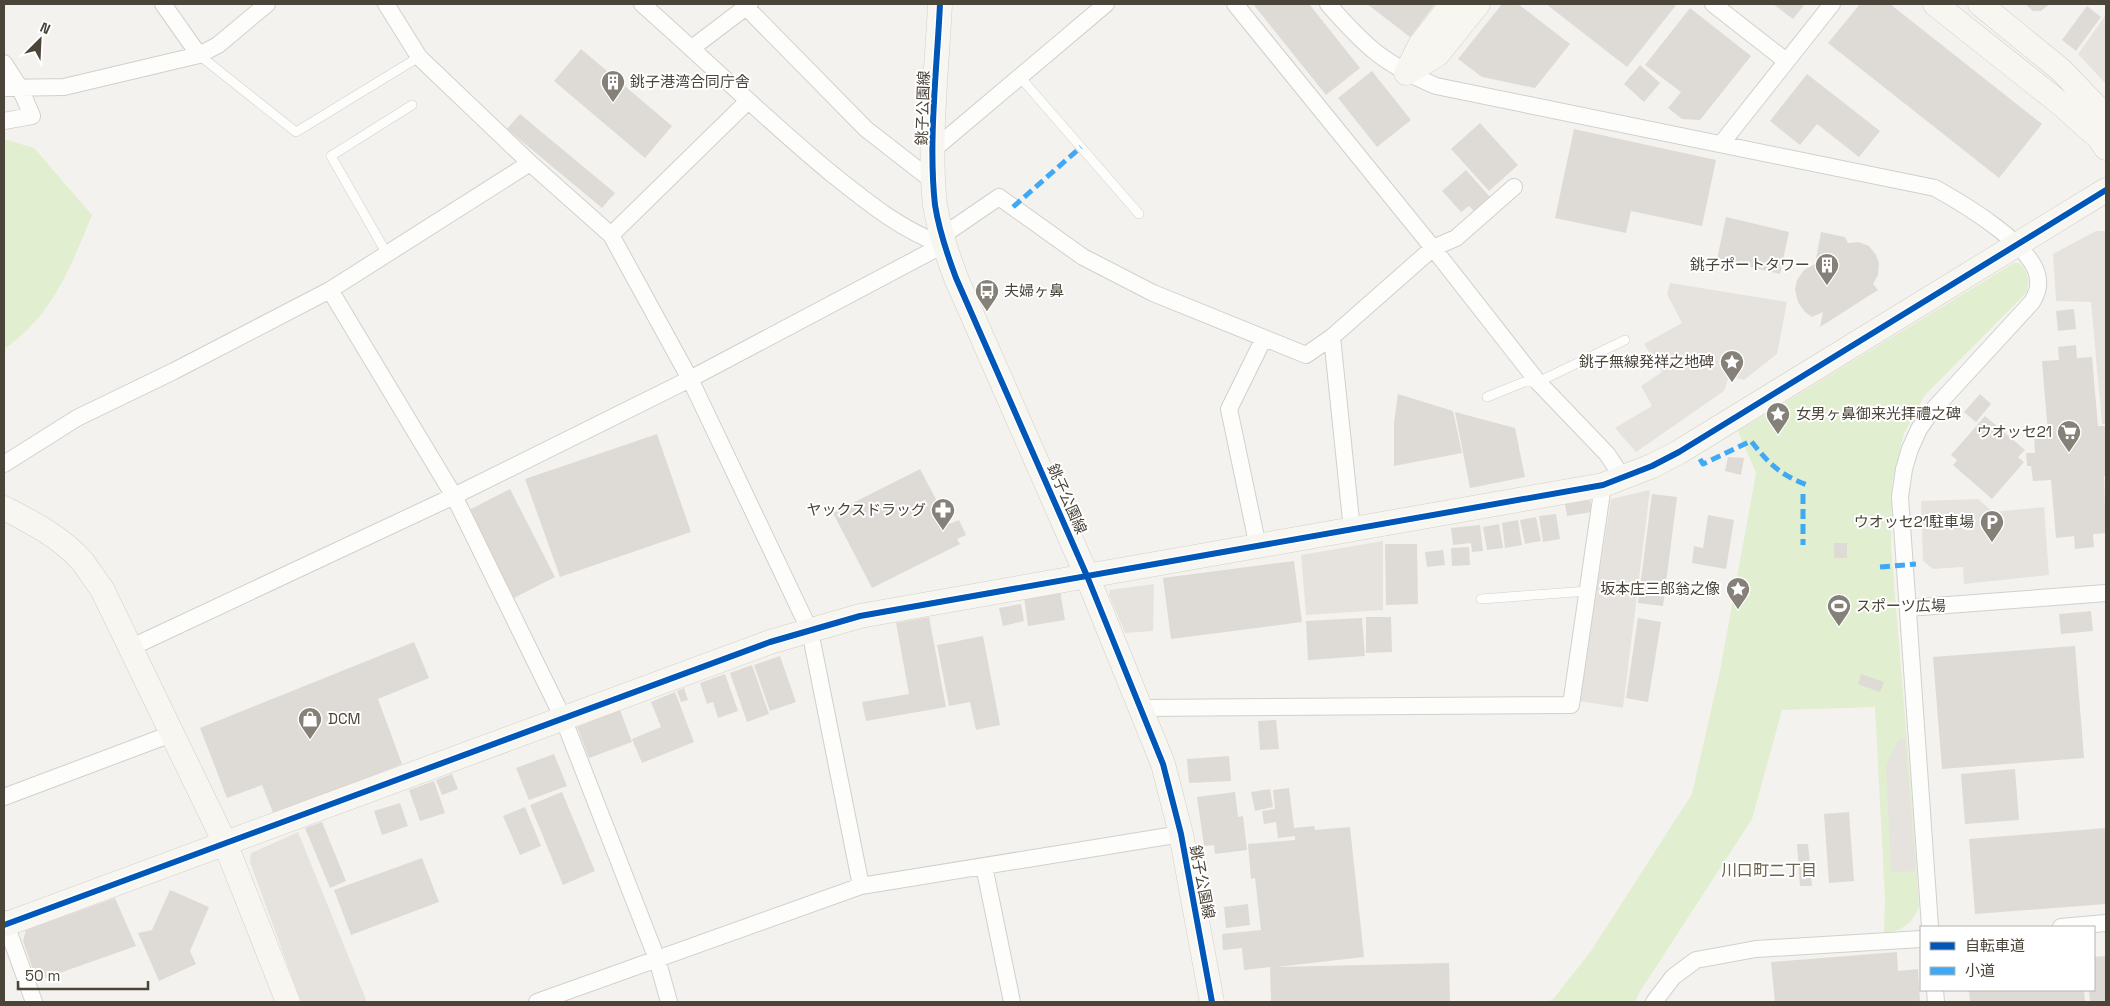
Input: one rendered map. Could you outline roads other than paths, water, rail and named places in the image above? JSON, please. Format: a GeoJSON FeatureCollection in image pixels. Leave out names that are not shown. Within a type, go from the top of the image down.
{"type":"FeatureCollection","features":[{"type":"Feature","properties":{"kind":"street"},"geometry":{"type":"LineString","coordinates":[[163,4],[199,55]]}},
{"type":"Feature","properties":{"kind":"street"},"geometry":{"type":"LineString","coordinates":[[12,88],[64,87],[199,55],[218,45],[267,4]]}},
{"type":"Feature","properties":{"kind":"street"},"geometry":{"type":"LineString","coordinates":[[386,4],[419,57],[530,163],[611,235],[690,379],[810,630],[861,886]]}},
{"type":"Feature","properties":{"kind":"street"},"geometry":{"type":"LineString","coordinates":[[642,4],[792,140],[876,209],[918,236],[943,241]]}},
{"type":"Feature","properties":{"kind":"street","name":"銚子公園線"},"geometry":{"type":"LineString","coordinates":[[940,4],[933,150],[936,205],[943,241],[956,278],[1087,576],[1163,764],[1180,834],[1212,1002]]}},
{"type":"Feature","properties":{"kind":"street"},"geometry":{"type":"LineString","coordinates":[[933,150],[1106,4]]}},
{"type":"Feature","properties":{"kind":"street"},"geometry":{"type":"LineString","coordinates":[[1141,708],[1571,705],[1588,591],[1613,482],[1607,454],[1538,382],[1433,248],[1235,4]]}},
{"type":"Feature","properties":{"kind":"street"},"geometry":{"type":"LineString","coordinates":[[1328,4],[1378,57],[1406,74],[1436,86],[1935,188],[1967,206],[2016,245],[2036,269],[2039,279],[2038,290],[2023,313],[1931,412],[1919,428],[1904,469],[1900,497],[1930,926]]}},
{"type":"Feature","properties":{"kind":"street"},"geometry":{"type":"LineString","coordinates":[[1406,74],[1420,45],[1452,4]]}},
{"type":"Feature","properties":{"kind":"street"},"geometry":{"type":"LineString","coordinates":[[1406,74],[1437,55],[1478,4]]}},
{"type":"Feature","properties":{"kind":"street"},"geometry":{"type":"LineString","coordinates":[[1713,4],[1786,61]]}},
{"type":"Feature","properties":{"kind":"street"},"geometry":{"type":"LineString","coordinates":[[1721,144],[1832,4]]}},
{"type":"Feature","properties":{"kind":"street"},"geometry":{"type":"LineString","coordinates":[[1934,4],[2061,104],[2099,138],[2106,148]]}},
{"type":"Feature","properties":{"kind":"street"},"geometry":{"type":"LineString","coordinates":[[1980,4],[2061,70],[2106,117]]}},
{"type":"Feature","properties":{"kind":"street"},"geometry":{"type":"LineString","coordinates":[[692,48],[748,5],[866,129],[934,182]]}},
{"type":"Feature","properties":{"kind":"street"},"geometry":{"type":"LineString","coordinates":[[4,63],[12,88],[32,116],[4,121]]}},
{"type":"Feature","properties":{"kind":"street"},"geometry":{"type":"LineString","coordinates":[[611,235],[748,101]]}},
{"type":"Feature","properties":{"kind":"street"},"geometry":{"type":"LineString","coordinates":[[4,464],[77,418],[174,371],[330,290],[530,163]]}},
{"type":"Feature","properties":{"kind":"street"},"geometry":{"type":"LineString","coordinates":[[132,647],[454,496],[690,379],[943,241],[999,197],[1083,257],[1154,293],[1306,355],[1332,337],[1433,248],[1456,238],[1514,187]]}},
{"type":"Feature","properties":{"kind":"street"},"geometry":{"type":"LineString","coordinates":[[34,1002],[4,923],[770,642],[860,616],[1258,547],[1613,482],[1679,452],[2106,190]]}},
{"type":"Feature","properties":{"kind":"street"},"geometry":{"type":"LineString","coordinates":[[330,290],[454,496],[563,718],[657,959],[669,1002]]}},
{"type":"Feature","properties":{"kind":"street"},"geometry":{"type":"LineString","coordinates":[[1332,337],[1352,530]]}},
{"type":"Feature","properties":{"kind":"street"},"geometry":{"type":"LineString","coordinates":[[1258,547],[1230,409],[1264,338]]}},
{"type":"Feature","properties":{"kind":"street"},"geometry":{"type":"LineString","coordinates":[[4,508],[35,524],[81,560],[102,590],[174,733],[225,843],[288,1002]]}},
{"type":"Feature","properties":{"kind":"street"},"geometry":{"type":"LineString","coordinates":[[1908,608],[2106,593]]}},
{"type":"Feature","properties":{"kind":"street"},"geometry":{"type":"LineString","coordinates":[[4,798],[174,733]]}},
{"type":"Feature","properties":{"kind":"street"},"geometry":{"type":"LineString","coordinates":[[537,1002],[861,886],[1180,834]]}},
{"type":"Feature","properties":{"kind":"street"},"geometry":{"type":"LineString","coordinates":[[984,866],[1012,1002]]}},
{"type":"Feature","properties":{"kind":"street"},"geometry":{"type":"LineString","coordinates":[[2076,926],[2106,924]]}},
{"type":"Feature","properties":{"kind":"street"},"geometry":{"type":"LineString","coordinates":[[1654,1002],[1673,977],[1696,960],[1756,949],[1920,939]]}},
{"type":"Feature","properties":{"kind":"lane"},"geometry":{"type":"LineString","coordinates":[[199,55],[296,132],[419,57]]}},
{"type":"Feature","properties":{"kind":"lane"},"geometry":{"type":"LineString","coordinates":[[1020,77],[1139,214]]}},
{"type":"Feature","properties":{"kind":"lane"},"geometry":{"type":"LineString","coordinates":[[387,254],[331,156],[412,105]]}},
{"type":"Feature","properties":{"kind":"lane"},"geometry":{"type":"LineString","coordinates":[[1487,397],[1524,382],[1538,382],[1625,340]]}},
{"type":"Feature","properties":{"kind":"lane"},"geometry":{"type":"LineString","coordinates":[[1481,598],[1588,591]]}},
{"type":"Feature","properties":{"kind":"place","name":"銚子港湾合同庁舎"},"geometry":{"type":"Point","coordinates":[613,103]}},
{"type":"Feature","properties":{"kind":"place","name":"銚子ポートタワー"},"geometry":{"type":"Point","coordinates":[1827,286]}},
{"type":"Feature","properties":{"kind":"place","name":"夫婦ヶ鼻"},"geometry":{"type":"Point","coordinates":[987,312]}},
{"type":"Feature","properties":{"kind":"place","name":"銚子無線発祥之地碑"},"geometry":{"type":"Point","coordinates":[1732,383]}},
{"type":"Feature","properties":{"kind":"place","name":"女男ヶ鼻御来光拝禮之碑"},"geometry":{"type":"Point","coordinates":[1778,435]}},
{"type":"Feature","properties":{"kind":"place","name":"ウオッセ21"},"geometry":{"type":"Point","coordinates":[2069,453]}},
{"type":"Feature","properties":{"kind":"place","name":"ヤックスドラッグ"},"geometry":{"type":"Point","coordinates":[943,531]}},
{"type":"Feature","properties":{"kind":"place","name":"ウオッセ21駐車場"},"geometry":{"type":"Point","coordinates":[1992,543]}},
{"type":"Feature","properties":{"kind":"place","name":"坂本庄三郎翁之像"},"geometry":{"type":"Point","coordinates":[1738,610]}},
{"type":"Feature","properties":{"kind":"place","name":"スポーツ広場"},"geometry":{"type":"Point","coordinates":[1839,627]}},
{"type":"Feature","properties":{"kind":"place","name":"DCM"},"geometry":{"type":"Point","coordinates":[310,740]}},
{"type":"Feature","properties":{"kind":"district","name":"川口町二丁目"},"geometry":{"type":"Point","coordinates":[1769,870]}}]}
